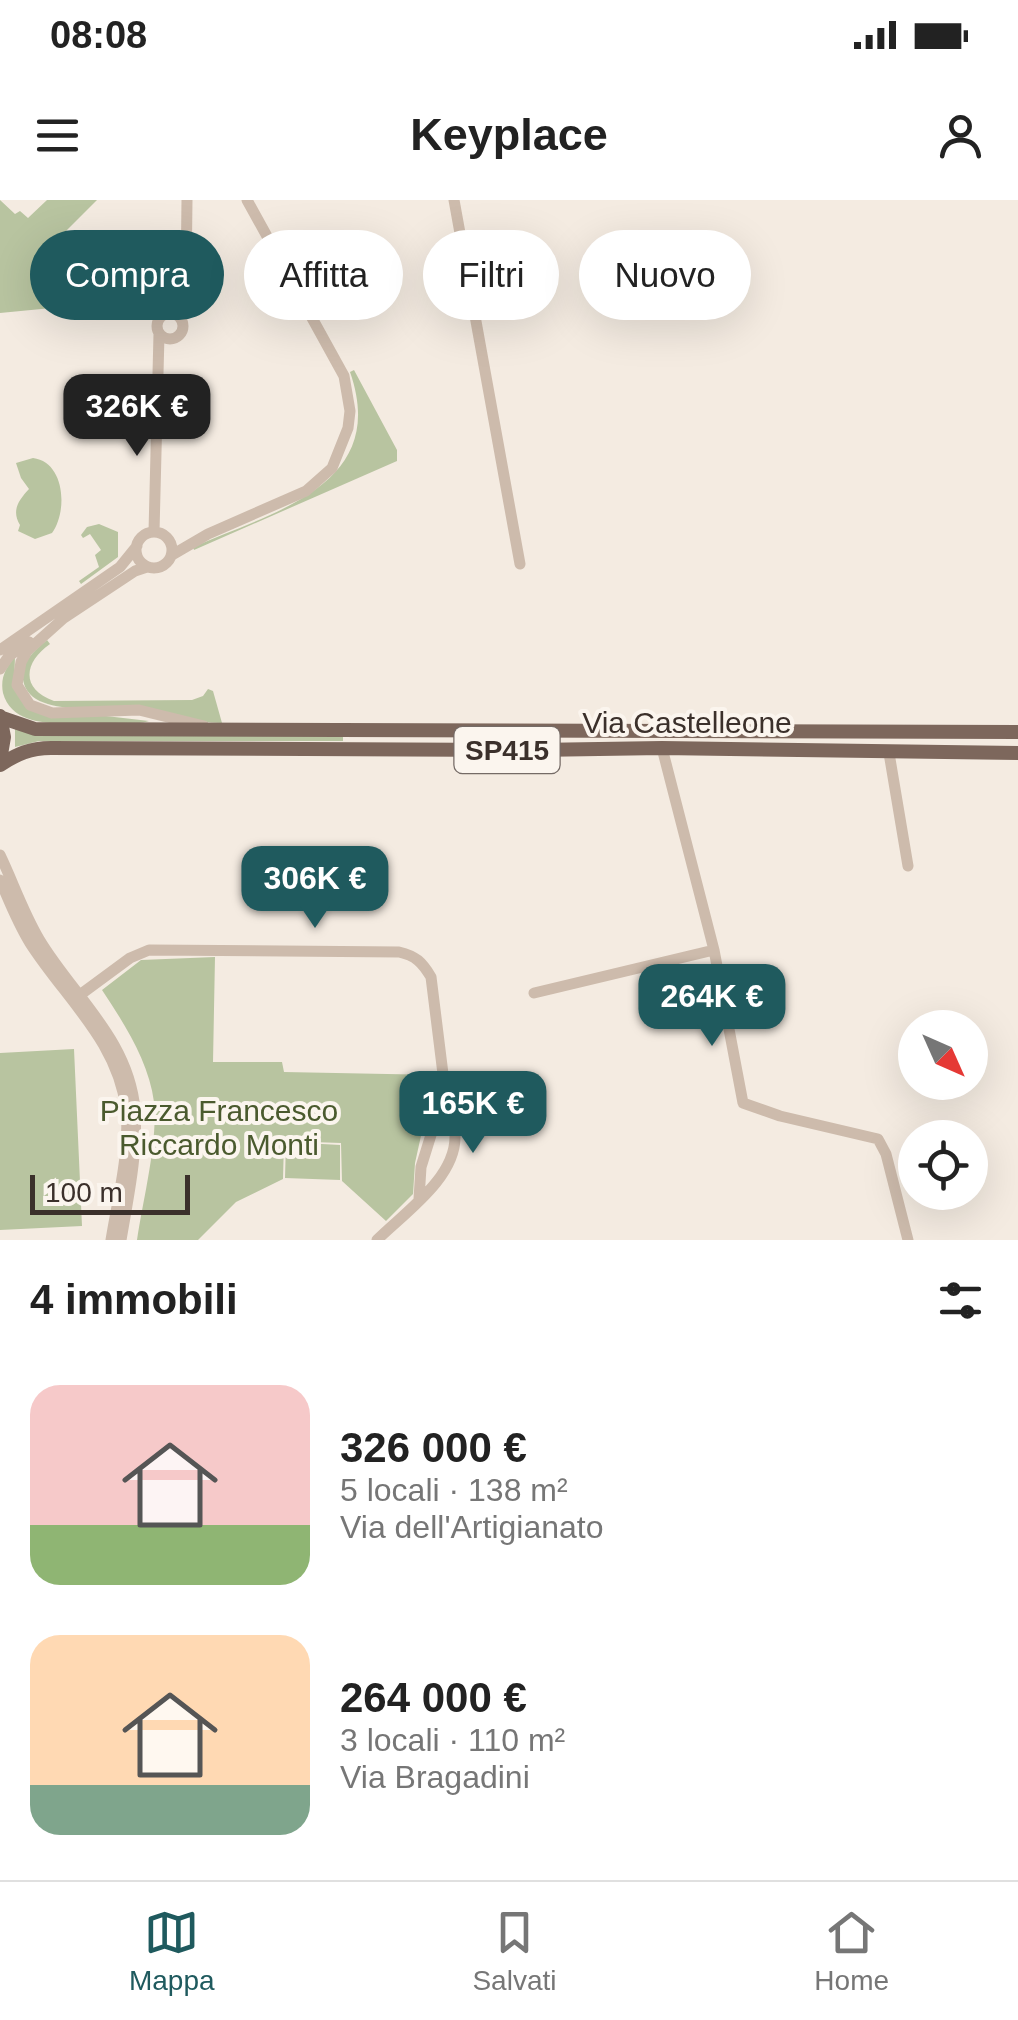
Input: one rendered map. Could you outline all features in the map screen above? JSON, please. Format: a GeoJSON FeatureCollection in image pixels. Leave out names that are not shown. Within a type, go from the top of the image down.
{"type":"FeatureCollection","features":[{"type":"Feature","properties":{"kind":"main road","name":"Via Castelleone"},"geometry":{"type":"LineString","coordinates":[[0,717],[35,729],[1018,732]]}},
{"type":"Feature","properties":{"kind":"main road","name":"SP415"},"geometry":{"type":"LineString","coordinates":[[0,717],[4,737],[0,762]]}},
{"type":"Feature","properties":{"kind":"main road","name":"Via Castelleone"},"geometry":{"type":"LineString","coordinates":[[0,762],[35,748],[662,748],[1018,753]]}},
{"type":"Feature","properties":{"kind":"street"},"geometry":{"type":"LineString","coordinates":[[0,669],[9,656],[135,571],[165,564],[172,555],[208,534],[306,492],[332,468],[348,428],[344,376],[247,200]]}},
{"type":"Feature","properties":{"kind":"street"},"geometry":{"type":"LineString","coordinates":[[454,200],[520,564]]}},
{"type":"Feature","properties":{"kind":"street"},"geometry":{"type":"LineString","coordinates":[[187,230],[188,201]]}},
{"type":"Feature","properties":{"kind":"street"},"geometry":{"type":"LineString","coordinates":[[158,320],[162,337],[157,508],[161,534],[172,555]]}},
{"type":"Feature","properties":{"kind":"street"},"geometry":{"type":"LineString","coordinates":[[162,337],[181,334],[177,320]]}},
{"type":"Feature","properties":{"kind":"street"},"geometry":{"type":"LineString","coordinates":[[0,650],[120,567],[143,536],[208,534]]}},
{"type":"Feature","properties":{"kind":"street"},"geometry":{"type":"LineString","coordinates":[[136,546],[138,558],[147,567]]}},
{"type":"Feature","properties":{"kind":"street"},"geometry":{"type":"LineString","coordinates":[[65,618],[27,651],[21,662],[17,685],[30,705],[52,712],[139,710],[208,727]]}},
{"type":"Feature","properties":{"kind":"street"},"geometry":{"type":"LineString","coordinates":[[662,748],[714,950],[743,1103],[878,1140],[886,1154],[908,1240]]}},
{"type":"Feature","properties":{"kind":"street"},"geometry":{"type":"LineString","coordinates":[[888,752],[908,866]]}},
{"type":"Feature","properties":{"kind":"street"},"geometry":{"type":"LineString","coordinates":[[0,855],[40,940],[107,1046],[120,1080],[126,1110],[126,1150],[111,1240]]}},
{"type":"Feature","properties":{"kind":"street"},"geometry":{"type":"LineString","coordinates":[[0,880],[32,946],[114,1041],[129,1077],[135,1110],[135,1150],[121,1240]]}},
{"type":"Feature","properties":{"kind":"street"},"geometry":{"type":"LineString","coordinates":[[76,998],[130,958],[149,950],[399,952],[423,963],[431,977],[455,1136],[450,1162],[437,1180],[377,1240]]}},
{"type":"Feature","properties":{"kind":"street"},"geometry":{"type":"LineString","coordinates":[[534,993],[714,950]]}},
{"type":"Feature","properties":{"kind":"street"},"geometry":{"type":"LineString","coordinates":[[419,1199],[421,1168],[446,1090]]}},
{"type":"Feature","properties":{"kind":"street"},"geometry":{"type":"LineString","coordinates":[[421,1168],[428,1178],[437,1180]]}},
{"type":"Feature","properties":{"kind":"green space"},"geometry":{"type":"Polygon","coordinates":[[[0,200],[15,214],[20,211],[28,218],[47,200],[97,200],[67,230],[30,230],[30,310],[0,313],[0,200]]]}},
{"type":"Feature","properties":{"kind":"green space"},"geometry":{"type":"Polygon","coordinates":[[[354,370],[397,450],[397,461],[194,550],[193,547],[288,506],[316,489],[339,468],[353,443],[358,411],[350,372],[354,370]]]}},
{"type":"Feature","properties":{"kind":"green space"},"geometry":{"type":"Polygon","coordinates":[[[33,458],[52,468],[61,489],[57,524],[52,533],[35,539],[18,531],[16,515],[19,501],[29,489],[16,463],[33,458]]]}},
{"type":"Feature","properties":{"kind":"green space"},"geometry":{"type":"Polygon","coordinates":[[[99,524],[118,532],[118,557],[81,584],[79,581],[99,567],[95,555],[101,550],[90,534],[83,538],[81,535],[87,527],[99,524]]]}},
{"type":"Feature","properties":{"kind":"green space"},"geometry":{"type":"Polygon","coordinates":[[[47,640],[50,644],[35,659],[30,675],[35,690],[43,696],[54,701],[192,700],[208,689],[213,691],[222,723],[138,708],[74,708],[42,702],[24,684],[23,670],[47,640]]]}},
{"type":"Feature","properties":{"kind":"green space"},"geometry":{"type":"Polygon","coordinates":[[[15,657],[14,686],[28,707],[149,721],[55,723],[28,719],[9,705],[3,693],[4,673],[15,657]]]}},
{"type":"Feature","properties":{"kind":"green space"},"geometry":{"type":"Polygon","coordinates":[[[15,729],[343,736],[343,741],[39,741],[15,747],[15,729]]]}},
{"type":"Feature","properties":{"kind":"green space","name":"Piazza Francesco Riccardo Monti"},"geometry":{"type":"Polygon","coordinates":[[[215,957],[213,1062],[282,1062],[284,1072],[439,1075],[440,1089],[428,1104],[415,1163],[413,1194],[386,1221],[342,1181],[341,1143],[284,1141],[283,1179],[236,1202],[198,1240],[137,1240],[152,1152],[154,1102],[141,1058],[102,990],[141,960],[215,957]]]}},
{"type":"Feature","properties":{"kind":"green space"},"geometry":{"type":"Polygon","coordinates":[[[74,1049],[82,1226],[0,1230],[0,1053],[74,1049]]]}},
{"type":"Feature","properties":{"kind":"green space"},"geometry":{"type":"Polygon","coordinates":[[[286,1142],[340,1145],[340,1180],[285,1178],[286,1142]]]}}]}
